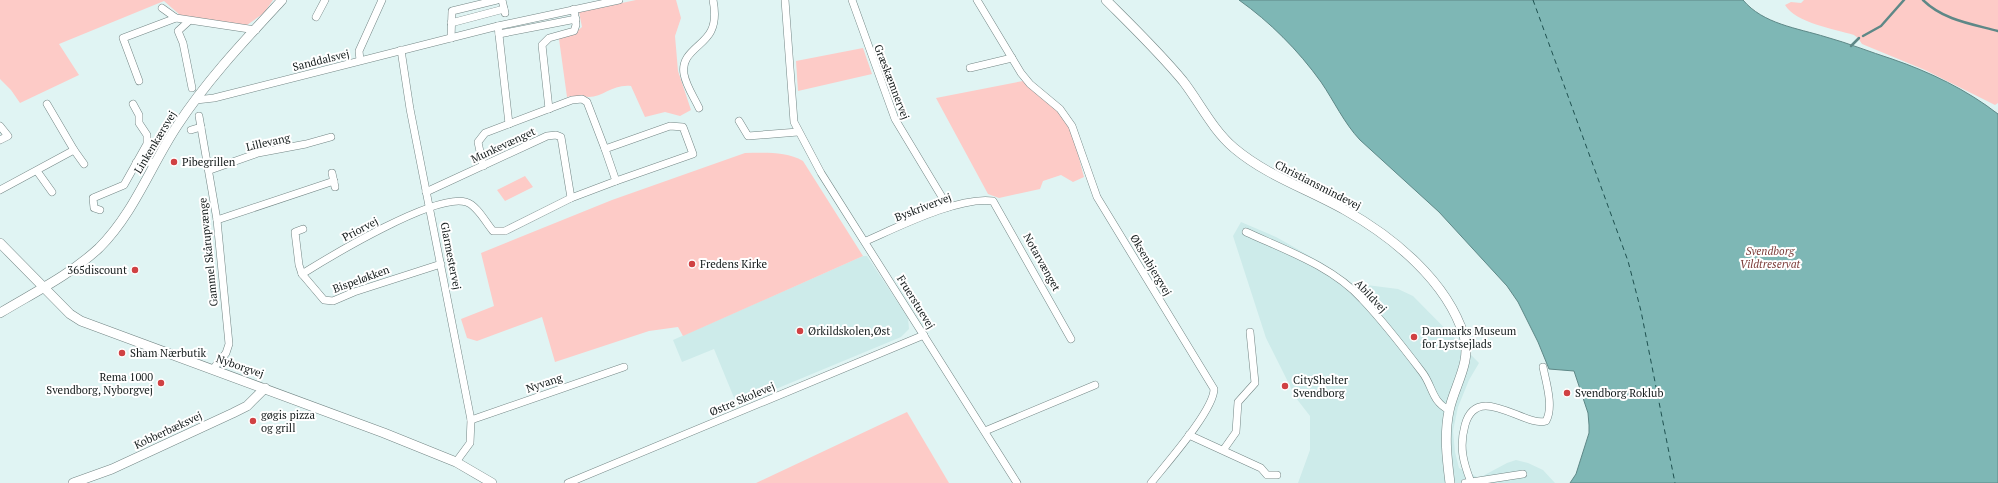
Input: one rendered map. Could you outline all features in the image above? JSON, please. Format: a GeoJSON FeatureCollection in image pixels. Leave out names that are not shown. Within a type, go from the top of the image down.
{"type":"FeatureCollection","features":[{"type":"Feature","properties":{"kind":"street","name":"Linkenkærsvej"},"geometry":{"type":"LineString","coordinates":[[0,313],[81,262],[110,237],[127,213],[167,141],[196,100],[282,0]]}},
{"type":"Feature","properties":{"kind":"street"},"geometry":{"type":"LineString","coordinates":[[316,17],[325,0]]}},
{"type":"Feature","properties":{"kind":"street"},"geometry":{"type":"LineString","coordinates":[[360,60],[360,51],[382,0]]}},
{"type":"Feature","properties":{"kind":"street"},"geometry":{"type":"LineString","coordinates":[[451,38],[452,11],[497,0]]}},
{"type":"Feature","properties":{"kind":"street"},"geometry":{"type":"LineString","coordinates":[[452,23],[505,11],[502,0]]}},
{"type":"Feature","properties":{"kind":"street","name":"Sanddalsvej"},"geometry":{"type":"LineString","coordinates":[[196,100],[214,98],[360,60],[574,9],[596,2],[619,0]]}},
{"type":"Feature","properties":{"kind":"street"},"geometry":{"type":"LineString","coordinates":[[699,108],[684,73],[684,63],[690,53],[709,34],[714,22],[715,12],[713,0]]}},
{"type":"Feature","properties":{"kind":"street","name":"Fruerstuevej"},"geometry":{"type":"LineString","coordinates":[[785,0],[794,122],[798,132],[821,172],[866,241],[1017,483]]}},
{"type":"Feature","properties":{"kind":"street","name":"Græskæmnervej"},"geometry":{"type":"LineString","coordinates":[[852,0],[895,120],[948,207]]}},
{"type":"Feature","properties":{"kind":"street","name":"Øksenbjergvej"},"geometry":{"type":"LineString","coordinates":[[977,0],[1012,58],[1030,84],[1055,105],[1070,123],[1097,197],[1214,389],[1214,397],[1190,435],[1151,483]]}},
{"type":"Feature","properties":{"kind":"street","name":"Christiansmindevej"},"geometry":{"type":"LineString","coordinates":[[1106,0],[1183,81],[1219,135],[1234,149],[1268,172],[1345,210],[1377,231],[1405,254],[1430,278],[1454,311],[1464,337],[1464,366],[1449,410],[1446,445],[1450,483]]}},
{"type":"Feature","properties":{"kind":"street"},"geometry":{"type":"LineString","coordinates":[[162,8],[176,18],[256,30]]}},
{"type":"Feature","properties":{"kind":"street"},"geometry":{"type":"LineString","coordinates":[[549,109],[542,45],[549,38],[574,30],[576,19],[574,9]]}},
{"type":"Feature","properties":{"kind":"street"},"geometry":{"type":"LineString","coordinates":[[139,82],[123,38],[176,18]]}},
{"type":"Feature","properties":{"kind":"street"},"geometry":{"type":"LineString","coordinates":[[499,34],[576,19]]}},
{"type":"Feature","properties":{"kind":"street"},"geometry":{"type":"LineString","coordinates":[[189,21],[178,31],[183,43],[192,88]]}},
{"type":"Feature","properties":{"kind":"street"},"geometry":{"type":"LineString","coordinates":[[498,26],[509,124]]}},
{"type":"Feature","properties":{"kind":"street","name":"Glarmestervej"},"geometry":{"type":"LineString","coordinates":[[401,50],[426,192],[471,420],[472,436],[466,450],[456,462]]}},
{"type":"Feature","properties":{"kind":"street"},"geometry":{"type":"LineString","coordinates":[[970,68],[1012,58]]}},
{"type":"Feature","properties":{"kind":"street"},"geometry":{"type":"LineString","coordinates":[[483,166],[478,142],[485,133],[572,100],[582,99],[587,102],[616,182]]}},
{"type":"Feature","properties":{"kind":"street"},"geometry":{"type":"LineString","coordinates":[[47,104],[84,164]]}},
{"type":"Feature","properties":{"kind":"street"},"geometry":{"type":"LineString","coordinates":[[100,210],[94,208],[93,198],[124,185],[149,138],[140,123],[139,115],[133,104]]}},
{"type":"Feature","properties":{"kind":"street","name":"Gammel Skårupvænge"},"geometry":{"type":"LineString","coordinates":[[199,116],[210,170],[217,220],[229,344],[226,353],[212,369]]}},
{"type":"Feature","properties":{"kind":"street"},"geometry":{"type":"LineString","coordinates":[[739,121],[748,136],[798,132]]}},
{"type":"Feature","properties":{"kind":"street"},"geometry":{"type":"LineString","coordinates":[[430,209],[456,201],[467,202],[493,231],[505,231],[570,198],[693,154],[683,127],[678,125],[670,126],[605,149]]}},
{"type":"Feature","properties":{"kind":"street"},"geometry":{"type":"LineString","coordinates":[[0,126],[8,136],[0,140]]}},
{"type":"Feature","properties":{"kind":"street"},"geometry":{"type":"LineString","coordinates":[[191,130],[201,127]]}},
{"type":"Feature","properties":{"kind":"street","name":"Munkevænget"},"geometry":{"type":"LineString","coordinates":[[426,192],[547,136],[556,135],[561,137],[570,198]]}},
{"type":"Feature","properties":{"kind":"street","name":"Lillevang"},"geometry":{"type":"LineString","coordinates":[[210,170],[258,153],[306,144],[331,137]]}},
{"type":"Feature","properties":{"kind":"street"},"geometry":{"type":"LineString","coordinates":[[0,190],[38,171],[74,150]]}},
{"type":"Feature","properties":{"kind":"street"},"geometry":{"type":"LineString","coordinates":[[136,163],[156,162]]}},
{"type":"Feature","properties":{"kind":"street"},"geometry":{"type":"LineString","coordinates":[[38,171],[52,192]]}},
{"type":"Feature","properties":{"kind":"street"},"geometry":{"type":"LineString","coordinates":[[217,220],[334,184],[332,172]]}},
{"type":"Feature","properties":{"kind":"street","name":"Byskrivervej"},"geometry":{"type":"LineString","coordinates":[[866,241],[948,207],[983,198],[989,199]]}},
{"type":"Feature","properties":{"kind":"street","name":"Notarvænget"},"geometry":{"type":"LineString","coordinates":[[989,199],[993,201],[1012,232],[1071,339]]}},
{"type":"Feature","properties":{"kind":"street","name":"Priorvej"},"geometry":{"type":"LineString","coordinates":[[302,274],[322,261],[410,214],[430,209]]}},
{"type":"Feature","properties":{"kind":"street","name":"Bispeløkken"},"geometry":{"type":"LineString","coordinates":[[303,229],[295,232],[299,265],[302,274],[324,300],[333,302],[354,292],[441,264]]}},
{"type":"Feature","properties":{"kind":"street","name":"Abildvej"},"geometry":{"type":"LineString","coordinates":[[1246,232],[1310,262],[1344,283],[1361,298],[1423,373],[1439,405],[1449,410]]}},
{"type":"Feature","properties":{"kind":"street","name":"Nyborgvej"},"geometry":{"type":"LineString","coordinates":[[0,243],[70,314],[81,320],[265,388],[456,462],[492,483]]}},
{"type":"Feature","properties":{"kind":"street"},"geometry":{"type":"LineString","coordinates":[[1224,449],[1236,432],[1238,402],[1255,383],[1250,332]]}},
{"type":"Feature","properties":{"kind":"street","name":"Østre Skolevej"},"geometry":{"type":"LineString","coordinates":[[568,483],[924,335]]}},
{"type":"Feature","properties":{"kind":"street","name":"Nyvang"},"geometry":{"type":"LineString","coordinates":[[471,420],[624,367]]}},
{"type":"Feature","properties":{"kind":"street"},"geometry":{"type":"LineString","coordinates":[[1523,474],[1468,482],[1462,456],[1467,419],[1473,411],[1484,406],[1493,405],[1503,407],[1540,424],[1546,422],[1548,418],[1548,401],[1543,367]]}},
{"type":"Feature","properties":{"kind":"street"},"geometry":{"type":"LineString","coordinates":[[985,431],[1095,385]]}},
{"type":"Feature","properties":{"kind":"street","name":"Kobberbæksvej"},"geometry":{"type":"LineString","coordinates":[[73,483],[112,469],[233,413],[247,406],[265,388]]}},
{"type":"Feature","properties":{"kind":"street"},"geometry":{"type":"LineString","coordinates":[[1190,435],[1224,449],[1261,468],[1267,479],[1277,475]]}},
{"type":"Feature","properties":{"kind":"shaded area"},"geometry":{"type":"Polygon","coordinates":[[[0,0],[273,0],[264,13],[247,25],[198,19],[180,15],[164,1],[59,44],[79,75],[20,103],[11,90],[0,79],[0,0]]]}},
{"type":"Feature","properties":{"kind":"shaded area"},"geometry":{"type":"Polygon","coordinates":[[[636,0],[676,0],[681,18],[675,36],[678,71],[691,110],[680,116],[665,112],[645,117],[631,86],[619,87],[599,95],[589,97],[567,97],[559,39],[575,33],[582,27],[579,12],[636,0]]]}},
{"type":"Feature","properties":{"kind":"shaded area"},"geometry":{"type":"Polygon","coordinates":[[[1804,0],[1998,0],[1998,103],[1995,105],[1925,70],[1862,44],[1854,35],[1806,21],[1790,11],[1785,5],[1791,2],[1801,3],[1804,0]]]}},
{"type":"Feature","properties":{"kind":"shaded area"},"geometry":{"type":"Polygon","coordinates":[[[863,48],[872,74],[798,91],[796,61],[863,48]]]}},
{"type":"Feature","properties":{"kind":"shaded area"},"geometry":{"type":"Polygon","coordinates":[[[1023,81],[1058,112],[1068,126],[1075,143],[1084,177],[1073,182],[1061,175],[1043,181],[1040,189],[999,198],[988,194],[936,98],[1023,81]]]}},
{"type":"Feature","properties":{"kind":"shaded area"},"geometry":{"type":"Polygon","coordinates":[[[745,153],[782,154],[803,161],[863,256],[683,336],[678,327],[649,331],[555,362],[542,317],[477,341],[467,338],[461,319],[494,306],[481,253],[612,200],[745,153]]]}},
{"type":"Feature","properties":{"kind":"shaded area"},"geometry":{"type":"Polygon","coordinates":[[[525,176],[533,187],[505,201],[497,190],[525,176]]]}},
{"type":"Feature","properties":{"kind":"shaded area"},"geometry":{"type":"Polygon","coordinates":[[[1241,222],[1276,237],[1322,263],[1351,283],[1398,289],[1413,296],[1479,363],[1469,380],[1458,407],[1453,431],[1455,452],[1459,468],[1479,478],[1507,463],[1516,460],[1528,463],[1543,470],[1555,483],[1298,483],[1310,450],[1310,416],[1296,398],[1266,338],[1233,236],[1241,222]]]}},
{"type":"Feature","properties":{"kind":"shaded area","name":"Ørkildskolen,Øst"},"geometry":{"type":"Polygon","coordinates":[[[863,256],[867,256],[908,318],[909,329],[901,337],[737,405],[714,349],[682,362],[673,340],[863,256]]]}},
{"type":"Feature","properties":{"kind":"shaded area"},"geometry":{"type":"Polygon","coordinates":[[[907,412],[949,483],[756,483],[907,412]]]}},
{"type":"Feature","properties":{"kind":"water","name":"Svendborg Vildtreservat"},"geometry":{"type":"Polygon","coordinates":[[[1239,0],[1743,0],[1760,15],[1770,20],[1792,28],[1842,42],[1906,64],[1948,82],[1974,97],[1998,114],[1998,483],[1570,483],[1576,474],[1589,433],[1588,413],[1574,371],[1549,369],[1538,342],[1518,302],[1507,286],[1439,212],[1360,140],[1344,119],[1321,82],[1303,59],[1273,27],[1239,0]]]}},
{"type":"Feature","properties":{"kind":"waterway"},"geometry":{"type":"LineString","coordinates":[[1863,36],[1881,26],[1904,0]]}},
{"type":"Feature","properties":{"kind":"waterway"},"geometry":{"type":"LineString","coordinates":[[1923,0],[1931,7],[1949,17],[1998,31]]}},
{"type":"Feature","properties":{"kind":"waterway"},"geometry":{"type":"LineString","coordinates":[[1851,46],[1859,38]]}},
{"type":"Feature","properties":{"kind":"ferry route"},"geometry":{"type":"LineString","coordinates":[[1533,0],[1628,261],[1641,311],[1675,483]]}},
{"type":"Feature","properties":{"kind":"place","name":"Pibegrillen"},"geometry":{"type":"Point","coordinates":[174,162]}},
{"type":"Feature","properties":{"kind":"place","name":"Fredens Kirke"},"geometry":{"type":"Point","coordinates":[692,264]}},
{"type":"Feature","properties":{"kind":"place","name":"365discount"},"geometry":{"type":"Point","coordinates":[135,270]}},
{"type":"Feature","properties":{"kind":"place","name":"Ørkildskolen,Øst"},"geometry":{"type":"Point","coordinates":[800,331]}},
{"type":"Feature","properties":{"kind":"place","name":"Danmarks Museum for Lystsejlads"},"geometry":{"type":"Point","coordinates":[1414,337]}},
{"type":"Feature","properties":{"kind":"place","name":"Sham Nærbutik"},"geometry":{"type":"Point","coordinates":[122,353]}},
{"type":"Feature","properties":{"kind":"place","name":"Rema 1000 Svendborg, Nyborgvej"},"geometry":{"type":"Point","coordinates":[161,383]}},
{"type":"Feature","properties":{"kind":"place","name":"CityShelter Svendborg"},"geometry":{"type":"Point","coordinates":[1285,386]}},
{"type":"Feature","properties":{"kind":"place","name":"Svendborg Roklub"},"geometry":{"type":"Point","coordinates":[1567,393]}},
{"type":"Feature","properties":{"kind":"place","name":"gøgis pizza og grill"},"geometry":{"type":"Point","coordinates":[253,421]}}]}
